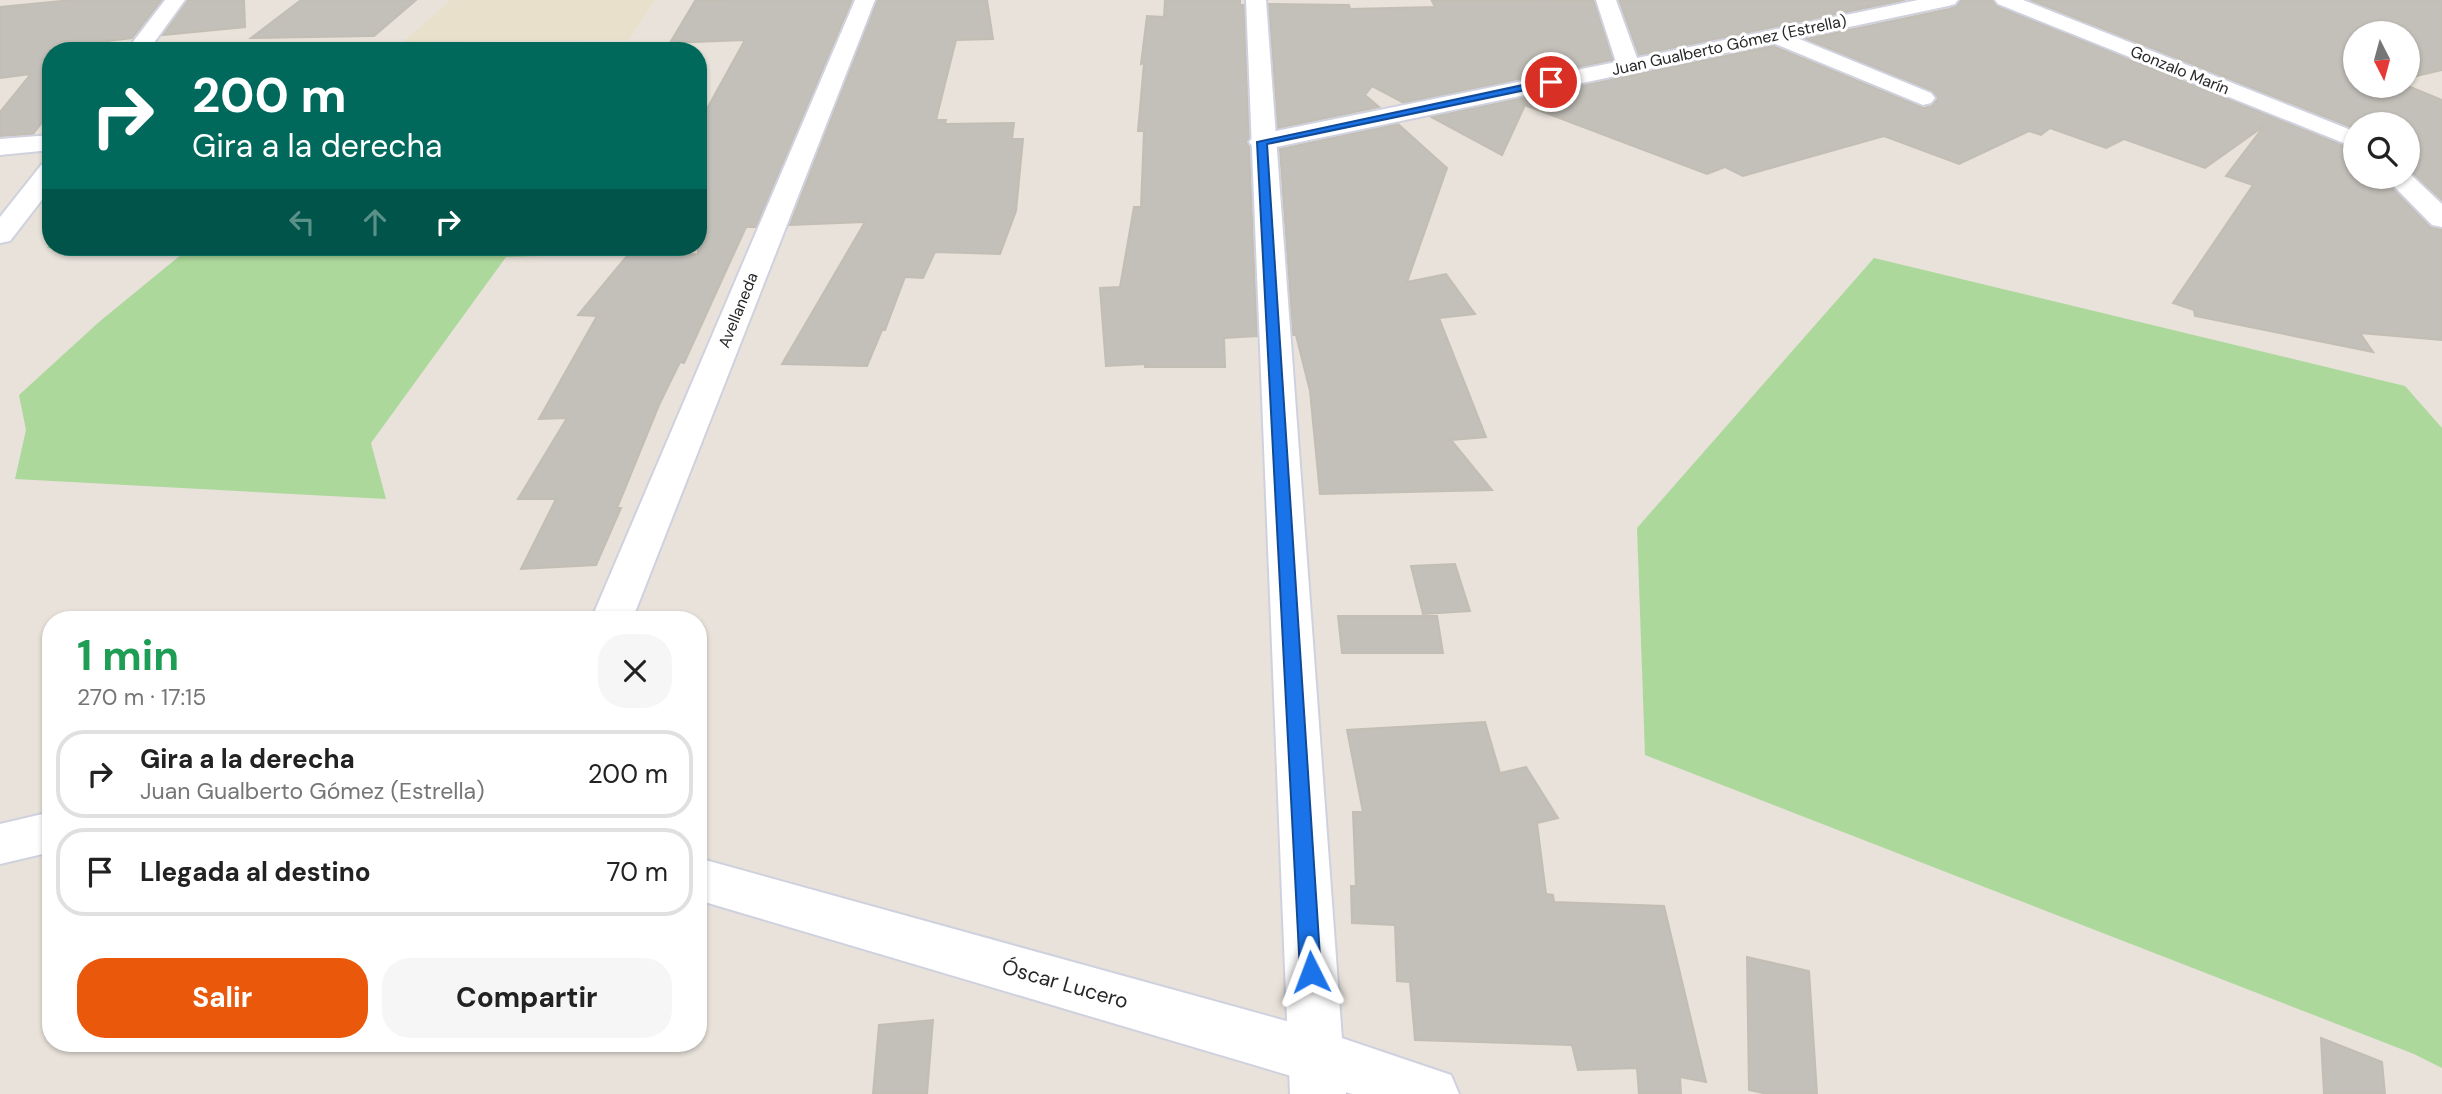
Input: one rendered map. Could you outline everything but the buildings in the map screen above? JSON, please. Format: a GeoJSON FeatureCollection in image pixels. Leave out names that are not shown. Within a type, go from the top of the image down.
{"type":"FeatureCollection","features":[{"type":"Feature","properties":{"kind":"street"},"geometry":{"type":"LineString","coordinates":[[144,42],[175,0]]}},
{"type":"Feature","properties":{"kind":"street","name":"Avellaneda"},"geometry":{"type":"LineString","coordinates":[[615,611],[865,0]]}},
{"type":"Feature","properties":{"kind":"street"},"geometry":{"type":"LineString","coordinates":[[1256,0],[1317,1074]]}},
{"type":"Feature","properties":{"kind":"street"},"geometry":{"type":"LineString","coordinates":[[1606,0],[1629,66]]}},
{"type":"Feature","properties":{"kind":"street","name":"Juan Gualberto Gómez (Estrella)"},"geometry":{"type":"LineString","coordinates":[[1262,142],[1948,0]]}},
{"type":"Feature","properties":{"kind":"street","name":"Gonzalo Marín"},"geometry":{"type":"LineString","coordinates":[[2005,0],[2343,136]]}},
{"type":"Feature","properties":{"kind":"street"},"geometry":{"type":"LineString","coordinates":[[1774,36],[1923,98]]}},
{"type":"Feature","properties":{"kind":"street"},"geometry":{"type":"LineString","coordinates":[[0,148],[42,143]]}},
{"type":"Feature","properties":{"kind":"street"},"geometry":{"type":"LineString","coordinates":[[0,235],[42,181]]}},
{"type":"Feature","properties":{"kind":"street"},"geometry":{"type":"LineString","coordinates":[[2412,189],[2439,214]]}},
{"type":"Feature","properties":{"kind":"street"},"geometry":{"type":"LineString","coordinates":[[0,844],[42,834]]}},
{"type":"Feature","properties":{"kind":"street","name":"Óscar Lucero"},"geometry":{"type":"LineString","coordinates":[[707,882],[1317,1074],[1431,1094]]}},
{"type":"Feature","properties":{"kind":"shaded area"},"geometry":{"type":"Polygon","coordinates":[[[451,0],[655,0],[628,40],[403,42],[451,0]]]}},
{"type":"Feature","properties":{"kind":"green space"},"geometry":{"type":"Polygon","coordinates":[[[180,256],[540,256],[506,257],[371,443],[386,499],[15,479],[26,430],[19,395],[99,322],[180,256]]]}},
{"type":"Feature","properties":{"kind":"green space"},"geometry":{"type":"Polygon","coordinates":[[[1874,258],[2405,386],[2442,428],[2442,1068],[2414,1054],[1645,755],[1637,528],[1874,258]]]}},
{"type":"Feature","properties":{"kind":"route"},"geometry":{"type":"LineString","coordinates":[[1311,972],[1262,142],[1551,82]]}}]}
